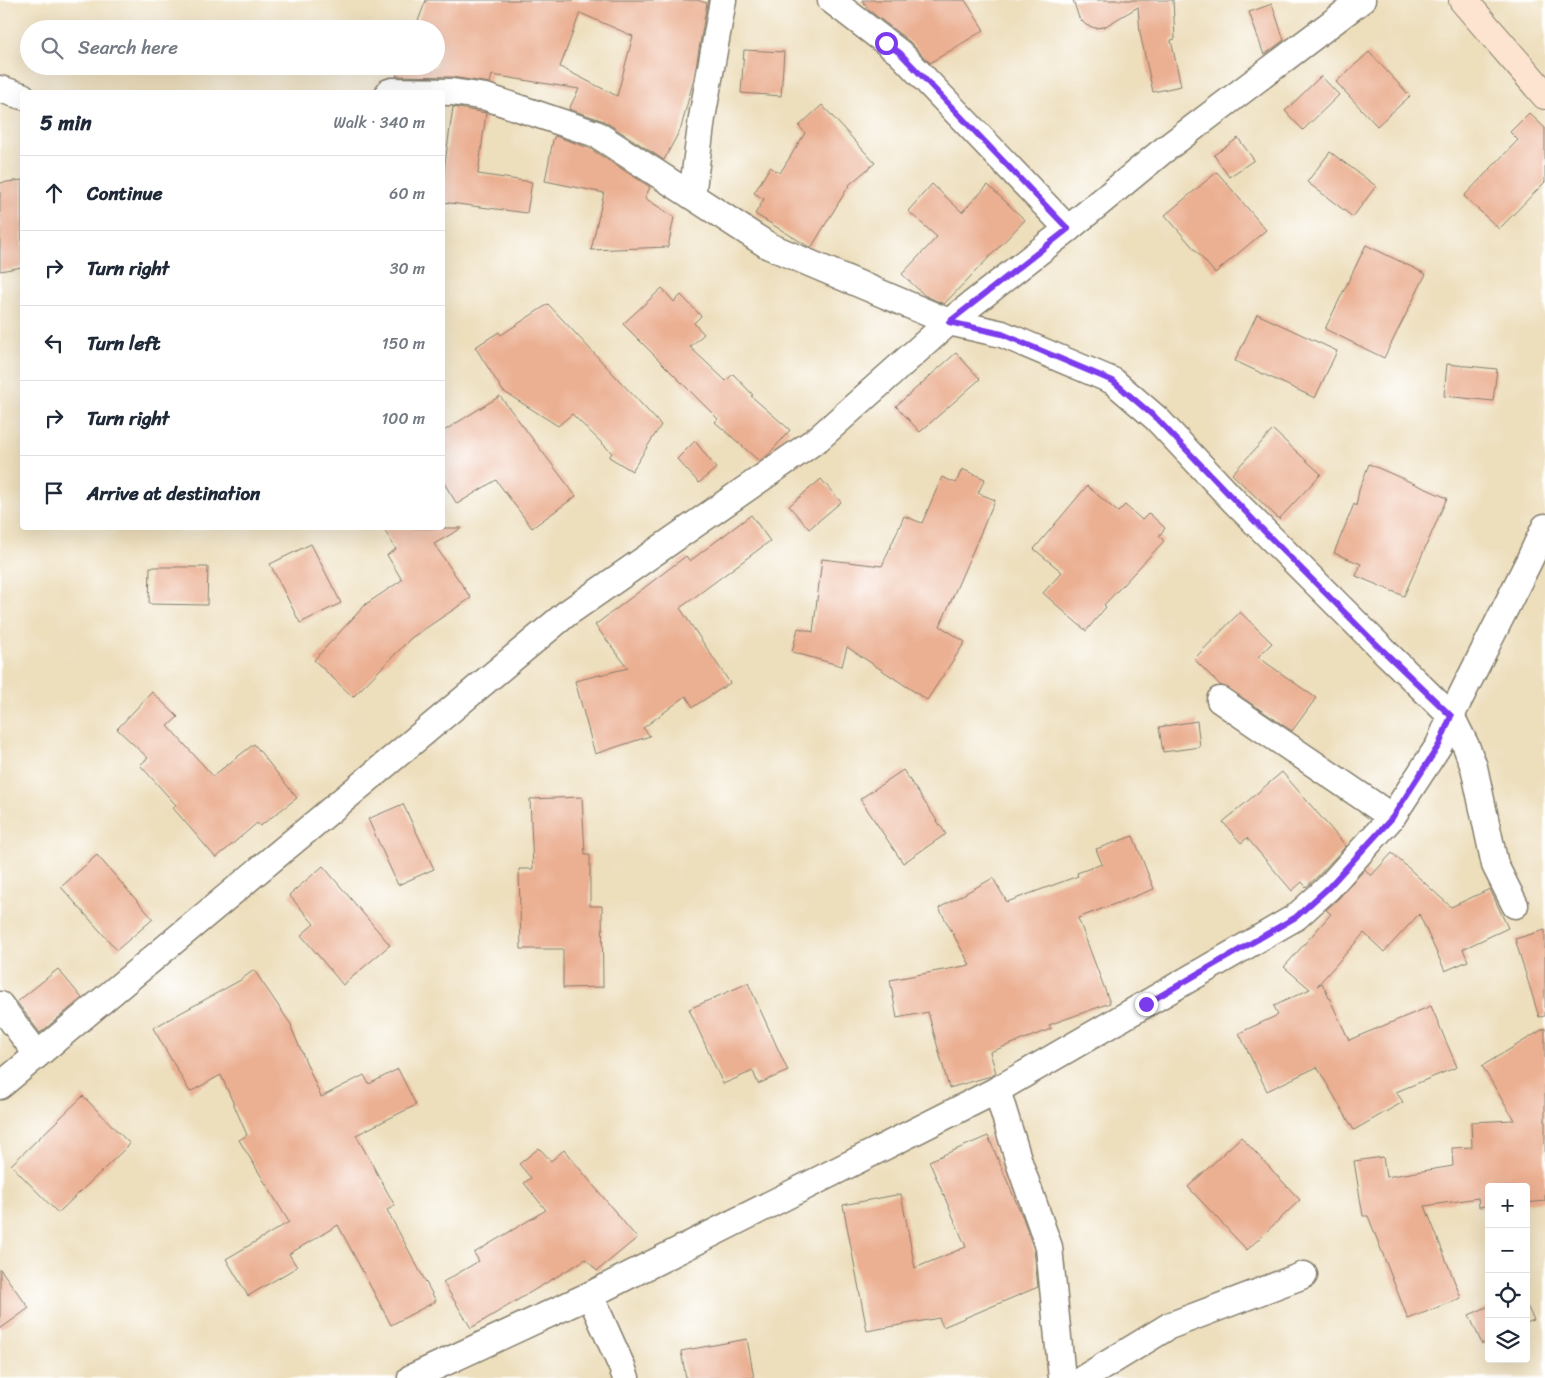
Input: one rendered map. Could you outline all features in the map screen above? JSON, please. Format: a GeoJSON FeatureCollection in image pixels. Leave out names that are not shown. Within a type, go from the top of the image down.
{"type":"FeatureCollection","features":[{"type":"Feature","properties":{"kind":"street"},"geometry":{"type":"LineString","coordinates":[[692,196],[702,118],[724,0]]}},
{"type":"Feature","properties":{"kind":"street"},"geometry":{"type":"LineString","coordinates":[[831,0],[900,53],[1068,229]]}},
{"type":"Feature","properties":{"kind":"street"},"geometry":{"type":"LineString","coordinates":[[0,1086],[566,614],[818,438],[949,322],[1068,229],[1160,153],[1362,0]]}},
{"type":"Feature","properties":{"kind":"street"},"geometry":{"type":"LineString","coordinates":[[1463,0],[1545,95]]}},
{"type":"Feature","properties":{"kind":"street"},"geometry":{"type":"LineString","coordinates":[[0,90],[20,95]]}},
{"type":"Feature","properties":{"kind":"street"},"geometry":{"type":"LineString","coordinates":[[445,92],[486,98],[596,134],[769,246],[949,322],[1002,334],[1113,381],[1157,419],[1256,523],[1372,640],[1451,716],[1474,767],[1495,865],[1515,904]]}},
{"type":"Feature","properties":{"kind":"street"},"geometry":{"type":"LineString","coordinates":[[411,1378],[590,1295],[997,1090],[1296,917],[1328,888],[1392,818],[1439,745],[1451,716],[1545,527]]}},
{"type":"Feature","properties":{"kind":"street"},"geometry":{"type":"LineString","coordinates":[[1220,700],[1392,818]]}},
{"type":"Feature","properties":{"kind":"street"},"geometry":{"type":"LineString","coordinates":[[0,1005],[37,1054]]}},
{"type":"Feature","properties":{"kind":"street"},"geometry":{"type":"LineString","coordinates":[[997,1090],[1020,1165],[1049,1247],[1062,1378]]}},
{"type":"Feature","properties":{"kind":"street"},"geometry":{"type":"LineString","coordinates":[[1084,1378],[1169,1326],[1304,1275]]}},
{"type":"Feature","properties":{"kind":"street"},"geometry":{"type":"LineString","coordinates":[[590,1295],[626,1378]]}},
{"type":"Feature","properties":{"kind":"building"},"geometry":{"type":"Polygon","coordinates":[[[426,0],[697,0],[707,3],[694,78],[681,128],[664,160],[604,121],[569,109],[579,89],[492,75],[490,83],[452,77],[396,76],[445,75],[445,20],[418,20],[426,0]],[[580,13],[560,67],[617,96],[633,36],[580,13]]]}},
{"type":"Feature","properties":{"kind":"building"},"geometry":{"type":"Polygon","coordinates":[[[862,0],[965,0],[984,30],[930,63],[909,41],[870,11],[862,0]]]}},
{"type":"Feature","properties":{"kind":"building"},"geometry":{"type":"Polygon","coordinates":[[[1073,0],[1173,0],[1175,39],[1171,40],[1181,86],[1153,92],[1140,33],[1138,7],[1104,27],[1095,28],[1086,25],[1079,18],[1073,0]]]}},
{"type":"Feature","properties":{"kind":"building"},"geometry":{"type":"Polygon","coordinates":[[[1272,4],[1284,40],[1264,55],[1249,12],[1272,4]]]}},
{"type":"Feature","properties":{"kind":"building"},"geometry":{"type":"Polygon","coordinates":[[[744,50],[784,52],[781,96],[741,93],[744,50]]]}},
{"type":"Feature","properties":{"kind":"building"},"geometry":{"type":"Polygon","coordinates":[[[1369,52],[1410,96],[1377,126],[1336,82],[1369,52]]]}},
{"type":"Feature","properties":{"kind":"building"},"geometry":{"type":"Polygon","coordinates":[[[1321,76],[1339,95],[1303,130],[1285,111],[1321,76]]]}},
{"type":"Feature","properties":{"kind":"building"},"geometry":{"type":"Polygon","coordinates":[[[822,105],[875,163],[850,184],[811,248],[755,214],[764,199],[754,193],[770,167],[780,173],[805,133],[799,126],[822,105]]]}},
{"type":"Feature","properties":{"kind":"building"},"geometry":{"type":"Polygon","coordinates":[[[453,107],[486,113],[478,174],[532,182],[527,213],[445,202],[445,163],[453,107]]]}},
{"type":"Feature","properties":{"kind":"building"},"geometry":{"type":"Polygon","coordinates":[[[1529,113],[1545,128],[1545,182],[1499,229],[1464,196],[1518,140],[1510,132],[1529,113]]]}},
{"type":"Feature","properties":{"kind":"building"},"geometry":{"type":"Polygon","coordinates":[[[555,136],[589,148],[650,187],[645,198],[674,217],[668,247],[591,250],[604,193],[545,181],[555,136]]]}},
{"type":"Feature","properties":{"kind":"building"},"geometry":{"type":"Polygon","coordinates":[[[1238,138],[1254,160],[1229,177],[1214,155],[1238,138]]]}},
{"type":"Feature","properties":{"kind":"building"},"geometry":{"type":"Polygon","coordinates":[[[1330,152],[1376,186],[1353,217],[1307,182],[1330,152]]]}},
{"type":"Feature","properties":{"kind":"building"},"geometry":{"type":"Polygon","coordinates":[[[1217,172],[1266,230],[1215,273],[1165,215],[1217,172]]]}},
{"type":"Feature","properties":{"kind":"building"},"geometry":{"type":"Polygon","coordinates":[[[20,180],[20,267],[0,271],[0,183],[20,180]]]}},
{"type":"Feature","properties":{"kind":"building"},"geometry":{"type":"Polygon","coordinates":[[[932,184],[962,212],[988,185],[1025,220],[944,304],[924,295],[902,274],[937,237],[908,211],[932,184]]]}},
{"type":"Feature","properties":{"kind":"building"},"geometry":{"type":"Polygon","coordinates":[[[1366,245],[1426,274],[1384,358],[1325,329],[1366,245]]]}},
{"type":"Feature","properties":{"kind":"building"},"geometry":{"type":"Polygon","coordinates":[[[662,288],[674,302],[681,295],[701,316],[694,323],[704,334],[690,347],[726,381],[733,374],[753,395],[751,396],[790,430],[768,455],[759,461],[715,422],[718,419],[623,324],[662,288]]]}},
{"type":"Feature","properties":{"kind":"building"},"geometry":{"type":"Polygon","coordinates":[[[548,304],[661,425],[632,471],[609,457],[612,453],[572,414],[558,426],[503,391],[475,347],[499,332],[501,335],[548,304]]]}},
{"type":"Feature","properties":{"kind":"building"},"geometry":{"type":"Polygon","coordinates":[[[1257,314],[1337,351],[1315,398],[1235,361],[1257,314]]]}},
{"type":"Feature","properties":{"kind":"building"},"geometry":{"type":"Polygon","coordinates":[[[956,353],[980,379],[920,432],[896,406],[956,353]]]}},
{"type":"Feature","properties":{"kind":"building"},"geometry":{"type":"Polygon","coordinates":[[[1447,364],[1497,369],[1493,401],[1444,396],[1447,364]]]}},
{"type":"Feature","properties":{"kind":"building"},"geometry":{"type":"Polygon","coordinates":[[[500,396],[576,496],[532,528],[496,480],[457,504],[445,485],[445,430],[500,396]]]}},
{"type":"Feature","properties":{"kind":"building"},"geometry":{"type":"Polygon","coordinates":[[[1273,430],[1321,474],[1279,519],[1232,474],[1273,430]]]}},
{"type":"Feature","properties":{"kind":"building"},"geometry":{"type":"Polygon","coordinates":[[[695,441],[716,468],[699,483],[677,459],[695,441]]]}},
{"type":"Feature","properties":{"kind":"building"},"geometry":{"type":"Polygon","coordinates":[[[1369,464],[1447,498],[1404,596],[1356,576],[1361,564],[1334,553],[1354,504],[1356,506],[1359,490],[1369,464]]]}},
{"type":"Feature","properties":{"kind":"building"},"geometry":{"type":"Polygon","coordinates":[[[962,469],[985,479],[978,493],[995,500],[940,626],[965,642],[927,700],[847,647],[842,666],[792,652],[798,628],[813,632],[822,559],[882,566],[904,516],[922,523],[942,477],[956,483],[962,469]]]}},
{"type":"Feature","properties":{"kind":"building"},"geometry":{"type":"Polygon","coordinates":[[[821,479],[841,502],[809,529],[789,506],[821,479]]]}},
{"type":"Feature","properties":{"kind":"building"},"geometry":{"type":"Polygon","coordinates":[[[1087,486],[1118,512],[1125,505],[1142,520],[1149,513],[1165,528],[1159,536],[1164,541],[1104,605],[1106,607],[1086,631],[1043,593],[1062,572],[1034,549],[1087,486]]]}},
{"type":"Feature","properties":{"kind":"building"},"geometry":{"type":"Polygon","coordinates":[[[751,515],[770,541],[680,608],[730,683],[693,707],[686,696],[643,728],[650,736],[595,754],[575,681],[628,668],[595,625],[686,556],[690,561],[751,515]]]}},
{"type":"Feature","properties":{"kind":"building"},"geometry":{"type":"Polygon","coordinates":[[[445,528],[462,528],[434,544],[471,598],[411,638],[353,697],[314,660],[366,604],[402,580],[387,555],[396,549],[384,530],[445,530],[445,528]]]}},
{"type":"Feature","properties":{"kind":"building"},"geometry":{"type":"Polygon","coordinates":[[[311,544],[341,603],[300,623],[270,564],[311,544]]]}},
{"type":"Feature","properties":{"kind":"building"},"geometry":{"type":"Polygon","coordinates":[[[150,567],[208,567],[207,605],[149,604],[150,567]]]}},
{"type":"Feature","properties":{"kind":"building"},"geometry":{"type":"Polygon","coordinates":[[[1240,612],[1272,643],[1258,657],[1316,698],[1292,731],[1228,688],[1220,685],[1194,659],[1240,612]]]}},
{"type":"Feature","properties":{"kind":"building"},"geometry":{"type":"Polygon","coordinates":[[[152,692],[178,717],[168,726],[213,776],[254,744],[297,798],[260,826],[257,823],[216,858],[173,808],[176,805],[140,765],[148,758],[117,729],[152,692]]]}},
{"type":"Feature","properties":{"kind":"building"},"geometry":{"type":"Polygon","coordinates":[[[1197,721],[1200,747],[1163,752],[1159,727],[1197,721]]]}},
{"type":"Feature","properties":{"kind":"building"},"geometry":{"type":"Polygon","coordinates":[[[903,770],[946,834],[903,863],[860,799],[903,770]]]}},
{"type":"Feature","properties":{"kind":"building"},"geometry":{"type":"Polygon","coordinates":[[[1282,772],[1346,846],[1306,887],[1302,882],[1292,891],[1247,838],[1241,843],[1223,822],[1282,772]]]}},
{"type":"Feature","properties":{"kind":"building"},"geometry":{"type":"Polygon","coordinates":[[[582,797],[585,855],[590,855],[590,906],[602,906],[603,987],[563,988],[563,949],[521,949],[519,869],[533,869],[530,799],[582,797]]]}},
{"type":"Feature","properties":{"kind":"building"},"geometry":{"type":"Polygon","coordinates":[[[403,804],[434,869],[398,885],[368,819],[403,804]]]}},
{"type":"Feature","properties":{"kind":"building"},"geometry":{"type":"Polygon","coordinates":[[[1133,836],[1154,889],[1078,918],[1110,1003],[1049,1025],[1051,1029],[990,1052],[996,1073],[949,1088],[928,1012],[897,1018],[890,980],[970,965],[939,908],[993,878],[1007,902],[1078,876],[1077,873],[1102,864],[1096,849],[1133,836]]]}},
{"type":"Feature","properties":{"kind":"building"},"geometry":{"type":"Polygon","coordinates":[[[1392,853],[1451,907],[1490,889],[1508,928],[1463,949],[1468,961],[1445,971],[1419,914],[1384,952],[1364,933],[1317,986],[1322,983],[1349,1040],[1431,1006],[1457,1067],[1396,1092],[1403,1102],[1354,1130],[1317,1067],[1267,1091],[1239,1033],[1278,1015],[1274,1006],[1310,989],[1284,967],[1331,914],[1326,910],[1365,869],[1371,876],[1392,853]]]}},
{"type":"Feature","properties":{"kind":"building"},"geometry":{"type":"Polygon","coordinates":[[[97,855],[153,919],[117,950],[61,887],[97,855]]]}},
{"type":"Feature","properties":{"kind":"building"},"geometry":{"type":"Polygon","coordinates":[[[323,866],[390,945],[343,985],[301,935],[314,924],[289,895],[323,866]]]}},
{"type":"Feature","properties":{"kind":"building"},"geometry":{"type":"Polygon","coordinates":[[[1545,930],[1545,1016],[1539,1017],[1515,939],[1545,930]]]}},
{"type":"Feature","properties":{"kind":"building"},"geometry":{"type":"Polygon","coordinates":[[[58,969],[82,998],[40,1033],[17,1002],[58,969]]]}},
{"type":"Feature","properties":{"kind":"building"},"geometry":{"type":"Polygon","coordinates":[[[254,970],[292,1026],[321,1097],[364,1075],[369,1084],[398,1069],[416,1105],[356,1135],[395,1206],[387,1210],[436,1301],[391,1325],[338,1225],[289,1254],[297,1267],[248,1296],[226,1259],[289,1222],[239,1140],[247,1135],[221,1075],[190,1092],[153,1028],[239,981],[254,970]]]}},
{"type":"Feature","properties":{"kind":"building"},"geometry":{"type":"Polygon","coordinates":[[[748,983],[788,1071],[758,1084],[753,1071],[723,1084],[689,1009],[748,983]]]}},
{"type":"Feature","properties":{"kind":"building"},"geometry":{"type":"Polygon","coordinates":[[[1545,1028],[1545,1201],[1530,1203],[1530,1183],[1485,1183],[1485,1206],[1479,1207],[1478,1198],[1425,1206],[1461,1298],[1408,1319],[1368,1216],[1363,1216],[1354,1161],[1383,1157],[1386,1177],[1453,1166],[1452,1148],[1472,1147],[1471,1122],[1514,1120],[1482,1066],[1545,1028]]]}},
{"type":"Feature","properties":{"kind":"building"},"geometry":{"type":"Polygon","coordinates":[[[83,1096],[130,1144],[58,1213],[11,1165],[83,1096]]]}},
{"type":"Feature","properties":{"kind":"building"},"geometry":{"type":"Polygon","coordinates":[[[988,1136],[1023,1218],[1034,1250],[1038,1287],[943,1327],[939,1318],[867,1331],[843,1205],[901,1194],[915,1268],[966,1247],[929,1161],[988,1136]]]}},
{"type":"Feature","properties":{"kind":"building"},"geometry":{"type":"Polygon","coordinates":[[[1241,1137],[1300,1200],[1247,1250],[1188,1187],[1241,1137]]]}},
{"type":"Feature","properties":{"kind":"building"},"geometry":{"type":"Polygon","coordinates":[[[539,1148],[551,1161],[564,1150],[637,1238],[597,1271],[586,1259],[471,1328],[443,1282],[479,1261],[474,1253],[546,1210],[524,1183],[531,1178],[519,1164],[539,1148]]]}},
{"type":"Feature","properties":{"kind":"building"},"geometry":{"type":"Polygon","coordinates":[[[0,1269],[29,1308],[0,1329],[0,1269]]]}},
{"type":"Feature","properties":{"kind":"building"},"geometry":{"type":"Polygon","coordinates":[[[1485,1308],[1485,1343],[1482,1344],[1469,1315],[1485,1308]]]}},
{"type":"Feature","properties":{"kind":"building"},"geometry":{"type":"Polygon","coordinates":[[[1530,1312],[1534,1320],[1530,1322],[1530,1312]]]}},
{"type":"Feature","properties":{"kind":"building"},"geometry":{"type":"Polygon","coordinates":[[[747,1339],[754,1378],[686,1378],[681,1351],[747,1339]]]}},
{"type":"Feature","properties":{"kind":"route"},"geometry":{"type":"LineString","coordinates":[[886,43],[900,53],[1068,229],[949,322],[1002,334],[1113,381],[1157,419],[1263,530],[1372,640],[1451,716],[1439,745],[1392,818],[1328,888],[1296,917],[1146,1004]]}}]}
